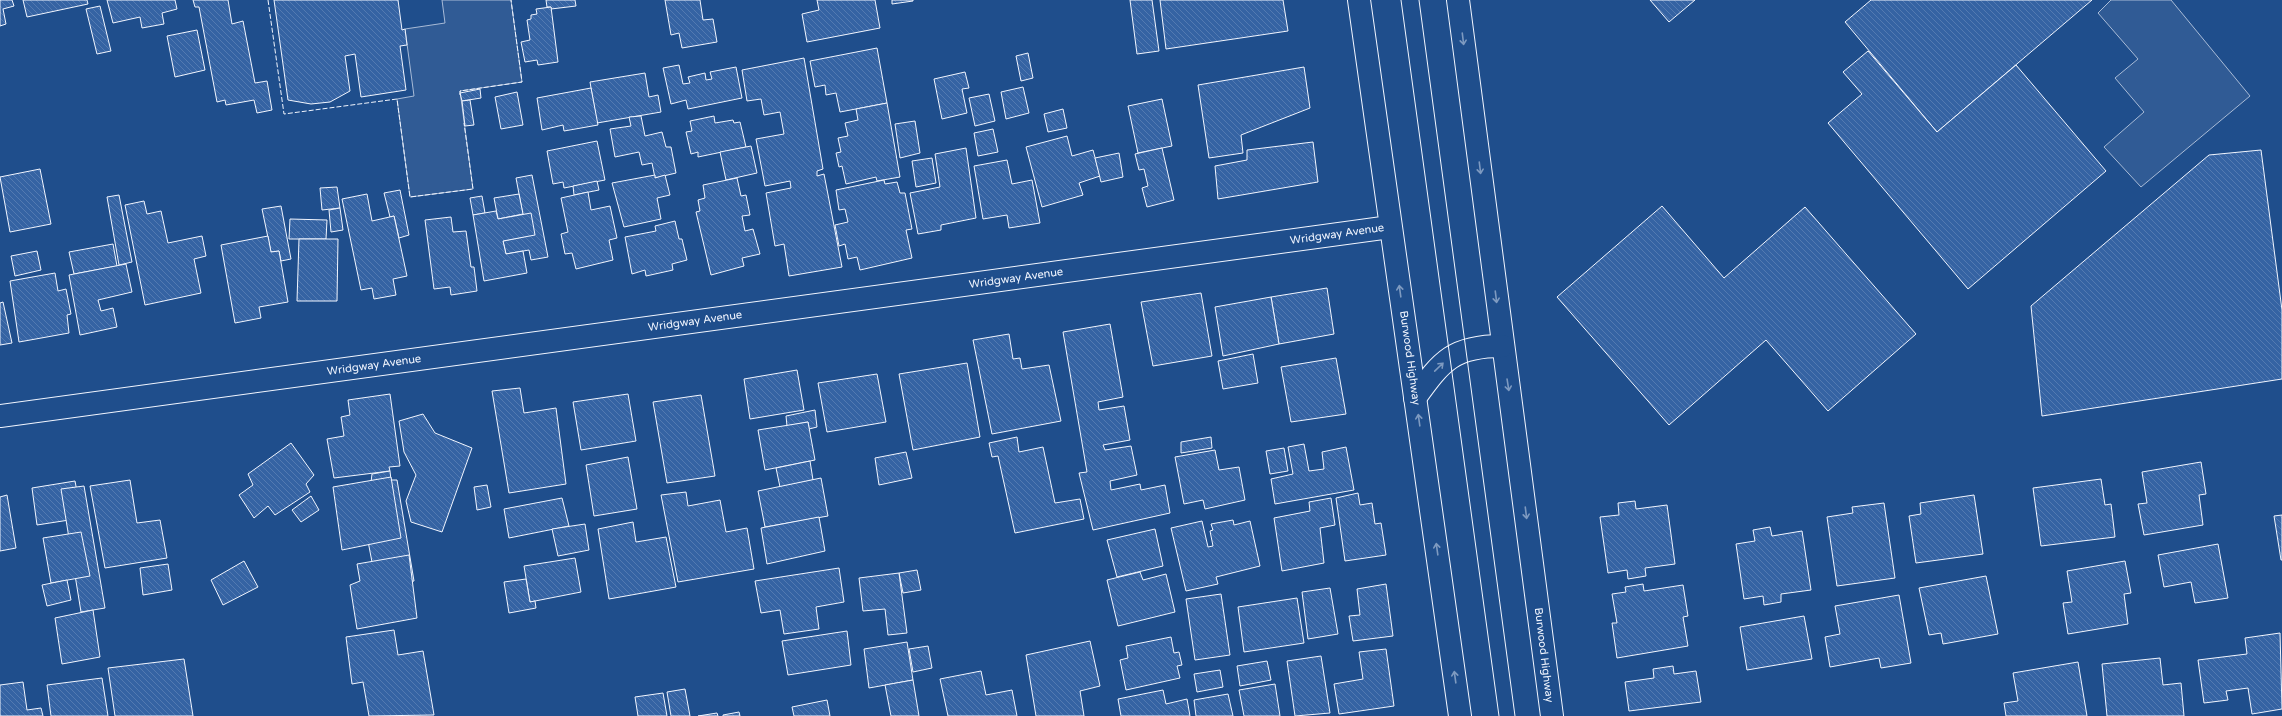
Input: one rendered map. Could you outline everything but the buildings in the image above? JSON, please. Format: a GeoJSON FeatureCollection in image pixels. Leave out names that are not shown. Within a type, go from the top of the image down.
{"type":"FeatureCollection","features":[{"type":"Feature","properties":{"kind":"main road","name":"Burwood Highway"},"geometry":{"type":"LineString","coordinates":[[1359,0],[1460,716]]}},
{"type":"Feature","properties":{"kind":"main road","name":"Burwood Highway"},"geometry":{"type":"LineString","coordinates":[[1458,0],[1502,346],[1519,458],[1552,716]]}},
{"type":"Feature","properties":{"kind":"main road","name":"Wridgway Avenue"},"geometry":{"type":"LineString","coordinates":[[0,416],[1390,227]]}},
{"type":"Feature","properties":{"kind":"main road"},"geometry":{"type":"LineString","coordinates":[[1416,398],[1433,373],[1451,356],[1480,346],[1502,346]]}},
{"type":"Feature","properties":{"kind":"shaded area"},"geometry":{"type":"Polygon","coordinates":[[[442,0],[511,0],[522,82],[460,91],[473,189],[410,197],[397,99],[414,96],[405,29],[445,23],[442,0]]]}},
{"type":"Feature","properties":{"kind":"shaded area"},"geometry":{"type":"Polygon","coordinates":[[[2111,0],[2171,0],[2250,96],[2141,187],[2104,147],[2144,112],[2115,78],[2138,59],[2098,13],[2111,0]]]}},
{"type":"Feature","properties":{"kind":"tram line"},"geometry":{"type":"LineString","coordinates":[[1401,0],[1499,716]]}},
{"type":"Feature","properties":{"kind":"tram line"},"geometry":{"type":"LineString","coordinates":[[1419,0],[1515,716]]}},
{"type":"Feature","properties":{"kind":"fence"},"geometry":{"type":"LineString","coordinates":[[268,0],[284,114],[397,99],[410,197],[473,189],[464,123]]}},
{"type":"Feature","properties":{"kind":"fence"},"geometry":{"type":"LineString","coordinates":[[460,95],[460,91],[522,82],[511,0]]}}]}
